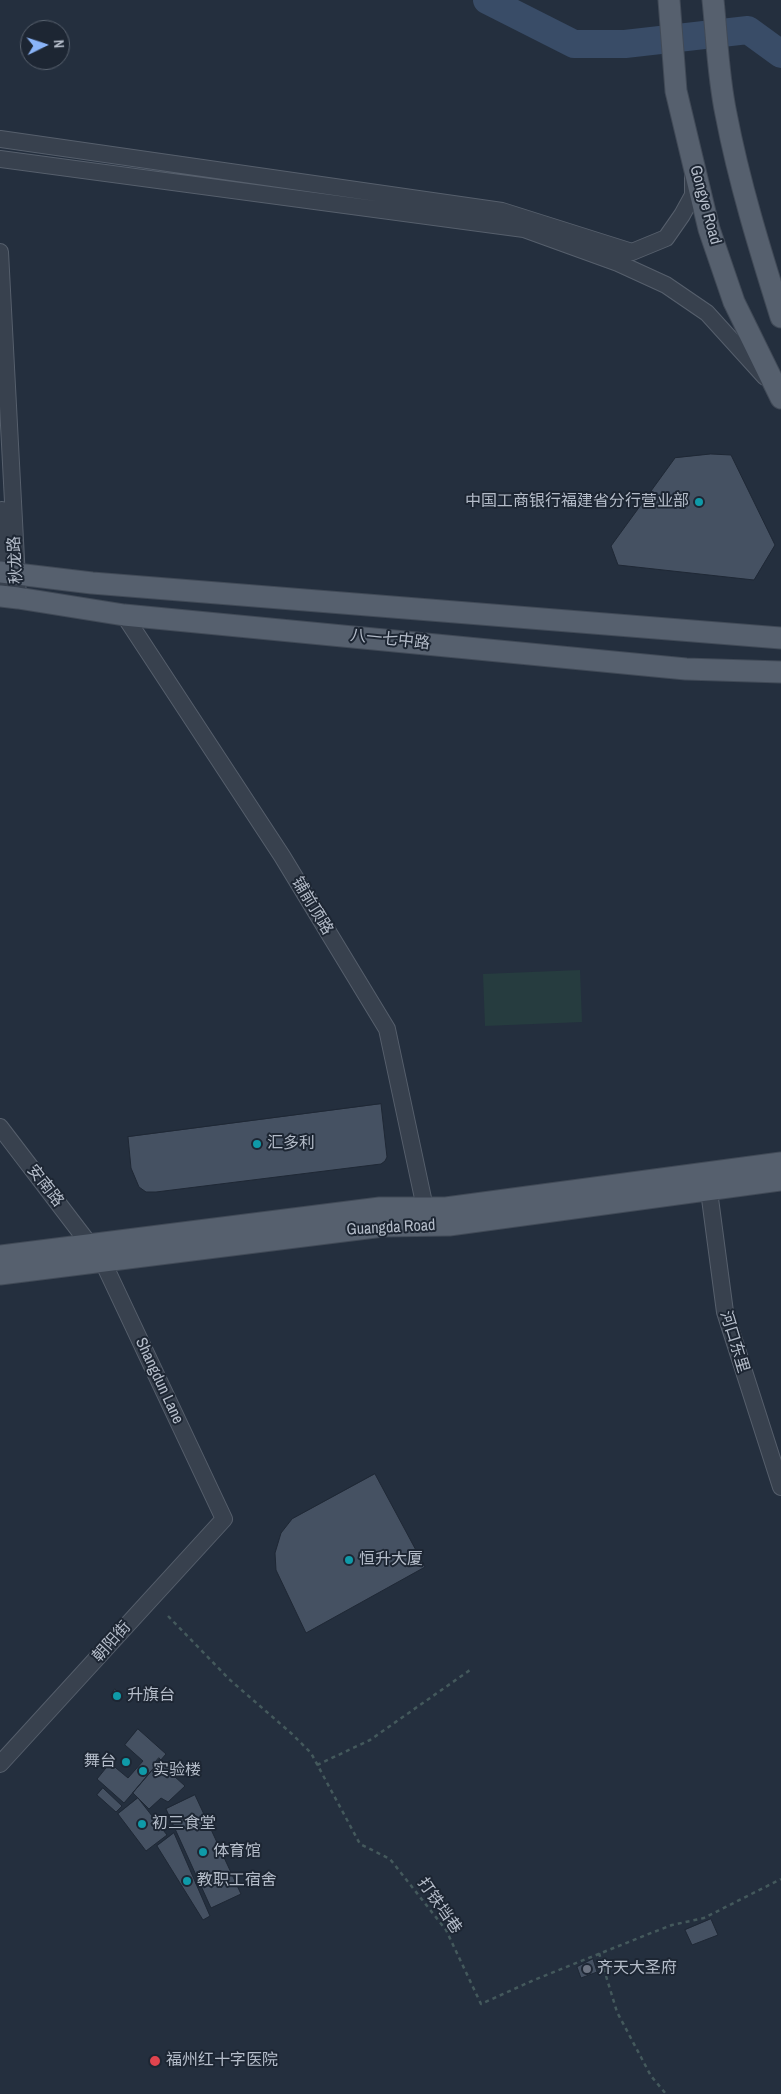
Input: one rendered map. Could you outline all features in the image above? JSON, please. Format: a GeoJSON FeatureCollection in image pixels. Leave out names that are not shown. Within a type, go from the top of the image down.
{"type":"FeatureCollection","features":[{"type":"Feature","properties":{"kind":"main road","name":"Gongye Road"},"geometry":{"type":"LineString","coordinates":[[669,0],[676,91],[709,229],[734,302],[779,394]]}},
{"type":"Feature","properties":{"kind":"main road"},"geometry":{"type":"LineString","coordinates":[[714,10],[717,59],[726,115],[756,236],[781,317]]}},
{"type":"Feature","properties":{"kind":"main road","name":"八一七中路"},"geometry":{"type":"LineString","coordinates":[[7,573],[92,583],[781,638]]}},
{"type":"Feature","properties":{"kind":"main road","name":"八一七中路"},"geometry":{"type":"LineString","coordinates":[[7,597],[124,615],[686,669],[781,672]]}},
{"type":"Feature","properties":{"kind":"main road","name":"Guangda Road"},"geometry":{"type":"LineString","coordinates":[[0,1274],[383,1226],[781,1163]]}},
{"type":"Feature","properties":{"kind":"main road","name":"Guangda Road"},"geometry":{"type":"LineString","coordinates":[[0,1256],[380,1208],[427,1218],[709,1191],[781,1180]]}},
{"type":"Feature","properties":{"kind":"street"},"geometry":{"type":"LineString","coordinates":[[0,139],[502,211],[632,252],[666,238],[693,195],[694,163]]}},
{"type":"Feature","properties":{"kind":"street"},"geometry":{"type":"LineString","coordinates":[[0,159],[524,229],[618,264],[666,285],[707,313],[779,394]]}},
{"type":"Feature","properties":{"kind":"street","name":"秋龙路"},"geometry":{"type":"LineString","coordinates":[[0,252],[7,597]]}},
{"type":"Feature","properties":{"kind":"street","name":"秋龙路"},"geometry":{"type":"LineString","coordinates":[[0,466],[7,573]]}},
{"type":"Feature","properties":{"kind":"street","name":"铺前顶路"},"geometry":{"type":"LineString","coordinates":[[124,615],[282,856],[386,1029],[427,1218]]}},
{"type":"Feature","properties":{"kind":"street","name":"安南路"},"geometry":{"type":"LineString","coordinates":[[0,1128],[90,1244]]}},
{"type":"Feature","properties":{"kind":"street","name":"河口东里"},"geometry":{"type":"LineString","coordinates":[[709,1191],[726,1319],[781,1487]]}},
{"type":"Feature","properties":{"kind":"street","name":"Shangdun Lane"},"geometry":{"type":"LineString","coordinates":[[90,1244],[103,1262],[224,1519]]}},
{"type":"Feature","properties":{"kind":"street","name":"朝阳街"},"geometry":{"type":"LineString","coordinates":[[0,1764],[224,1519]]}},
{"type":"Feature","properties":{"kind":"path","name":"打铁垱巷"},"geometry":{"type":"LineString","coordinates":[[168,1616],[229,1678],[292,1734],[310,1753],[360,1844],[390,1860],[446,1930],[480,2004],[598,1953],[672,1925],[704,1918],[781,1879]]}},
{"type":"Feature","properties":{"kind":"path"},"geometry":{"type":"LineString","coordinates":[[317,1766],[370,1740],[470,1670]]}},
{"type":"Feature","properties":{"kind":"path"},"geometry":{"type":"LineString","coordinates":[[598,1953],[617,2012],[651,2076],[666,2094]]}},
{"type":"Feature","properties":{"kind":"green space"},"geometry":{"type":"Polygon","coordinates":[[[580,970],[582,1022],[485,1026],[483,974],[580,970]]]}},
{"type":"Feature","properties":{"kind":"building","name":"中国工商银行福建省分行营业部"},"geometry":{"type":"Polygon","coordinates":[[[711,454],[731,455],[775,545],[754,580],[618,565],[611,546],[675,458],[711,454]]]}},
{"type":"Feature","properties":{"kind":"building","name":"汇多利"},"geometry":{"type":"Polygon","coordinates":[[[381,1104],[387,1157],[381,1164],[156,1192],[146,1192],[139,1187],[131,1168],[128,1137],[381,1104]]]}},
{"type":"Feature","properties":{"kind":"building","name":"恒升大厦"},"geometry":{"type":"Polygon","coordinates":[[[375,1474],[425,1567],[306,1633],[276,1570],[275,1553],[281,1533],[292,1519],[375,1474]]]}},
{"type":"Feature","properties":{"kind":"building","name":"升旗台"},"geometry":{"type":"Polygon","coordinates":[[[115,1689],[123,1697],[119,1702],[111,1695],[115,1689]]]}},
{"type":"Feature","properties":{"kind":"building","name":"实验楼"},"geometry":{"type":"Polygon","coordinates":[[[138,1729],[166,1754],[124,1803],[97,1779],[110,1763],[128,1778],[143,1761],[125,1745],[138,1729]]]}},
{"type":"Feature","properties":{"kind":"building"},"geometry":{"type":"Polygon","coordinates":[[[159,1758],[165,1764],[159,1770],[153,1765],[159,1758]]]}},
{"type":"Feature","properties":{"kind":"building"},"geometry":{"type":"Polygon","coordinates":[[[160,1761],[177,1772],[174,1776],[185,1786],[168,1802],[161,1798],[149,1809],[133,1793],[160,1761]]]}},
{"type":"Feature","properties":{"kind":"building"},"geometry":{"type":"Polygon","coordinates":[[[103,1788],[122,1806],[116,1812],[97,1795],[103,1788]]]}},
{"type":"Feature","properties":{"kind":"building","name":"体育馆"},"geometry":{"type":"Polygon","coordinates":[[[195,1795],[241,1894],[211,1908],[166,1809],[195,1795]]]}},
{"type":"Feature","properties":{"kind":"building","name":"初三食堂"},"geometry":{"type":"Polygon","coordinates":[[[138,1798],[167,1835],[146,1851],[118,1814],[138,1798]]]}},
{"type":"Feature","properties":{"kind":"building","name":"教职工宿舍"},"geometry":{"type":"Polygon","coordinates":[[[174,1833],[210,1916],[203,1920],[157,1846],[174,1833]]]}},
{"type":"Feature","properties":{"kind":"building"},"geometry":{"type":"Polygon","coordinates":[[[711,1919],[718,1935],[692,1945],[685,1930],[711,1919]]]}},
{"type":"Feature","properties":{"kind":"building","name":"齐天大圣府"},"geometry":{"type":"Polygon","coordinates":[[[593,1959],[597,1972],[581,1978],[577,1967],[593,1959]]]}},
{"type":"Feature","properties":{"kind":"waterway"},"geometry":{"type":"LineString","coordinates":[[487,0],[574,44],[625,44],[748,30],[781,54]]}},
{"type":"Feature","properties":{"kind":"place","name":"中国工商银行福建省分行营业部"},"geometry":{"type":"Point","coordinates":[699,502]}},
{"type":"Feature","properties":{"kind":"place","name":"汇多利"},"geometry":{"type":"Point","coordinates":[257,1144]}},
{"type":"Feature","properties":{"kind":"place","name":"恒升大厦"},"geometry":{"type":"Point","coordinates":[349,1560]}},
{"type":"Feature","properties":{"kind":"place","name":"升旗台"},"geometry":{"type":"Point","coordinates":[117,1696]}},
{"type":"Feature","properties":{"kind":"place","name":"舞台"},"geometry":{"type":"Point","coordinates":[126,1762]}},
{"type":"Feature","properties":{"kind":"place","name":"实验楼"},"geometry":{"type":"Point","coordinates":[143,1771]}},
{"type":"Feature","properties":{"kind":"place","name":"初三食堂"},"geometry":{"type":"Point","coordinates":[142,1824]}},
{"type":"Feature","properties":{"kind":"place","name":"体育馆"},"geometry":{"type":"Point","coordinates":[203,1852]}},
{"type":"Feature","properties":{"kind":"place","name":"教职工宿舍"},"geometry":{"type":"Point","coordinates":[187,1881]}},
{"type":"Feature","properties":{"kind":"place","name":"齐天大圣府"},"geometry":{"type":"Point","coordinates":[587,1969]}},
{"type":"Feature","properties":{"kind":"place","name":"福州红十字医院"},"geometry":{"type":"Point","coordinates":[155,2061]}}]}
